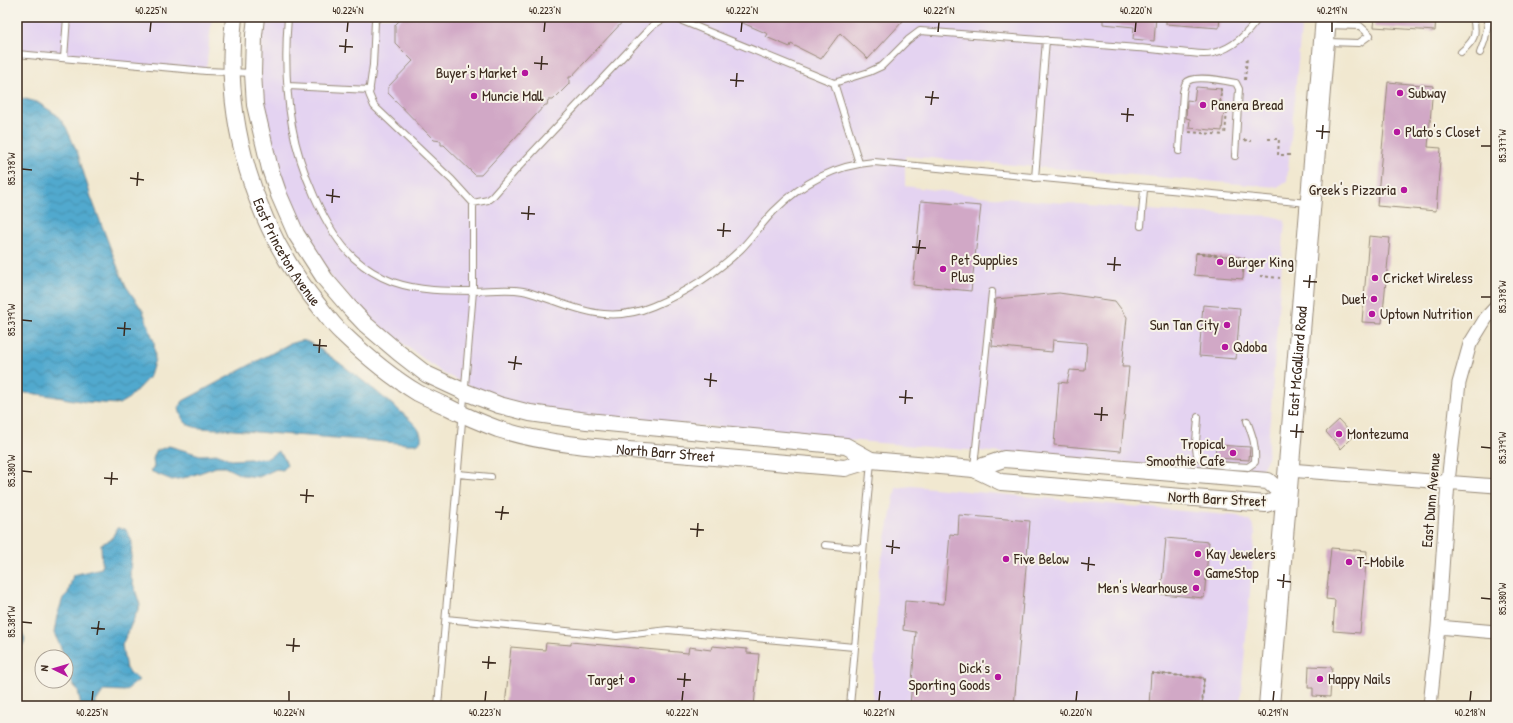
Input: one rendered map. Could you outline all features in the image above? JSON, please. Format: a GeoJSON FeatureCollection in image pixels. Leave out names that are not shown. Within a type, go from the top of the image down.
{"type":"FeatureCollection","features":[{"type":"Feature","properties":{"kind":"main road","name":"East McGalliard Road"},"geometry":{"type":"LineString","coordinates":[[1269,706],[1325,28]]}},
{"type":"Feature","properties":{"kind":"street","name":"East Princeton Avenue"},"geometry":{"type":"LineString","coordinates":[[234,17],[231,72],[234,109],[247,168],[266,223],[289,264],[311,296],[340,332],[386,370],[417,392],[463,415]]}},
{"type":"Feature","properties":{"kind":"street","name":"East Princeton Avenue"},"geometry":{"type":"LineString","coordinates":[[256,17],[253,73],[255,105],[270,169],[279,195],[296,234],[325,279],[366,325],[426,374],[465,392]]}},
{"type":"Feature","properties":{"kind":"street","name":"East Dunn Avenue"},"geometry":{"type":"LineString","coordinates":[[1430,706],[1438,627],[1448,482],[1459,383],[1470,344],[1486,318],[1496,307]]}},
{"type":"Feature","properties":{"kind":"street","name":"North Barr Street"},"geometry":{"type":"LineString","coordinates":[[465,392],[508,408],[530,413],[587,421],[846,446],[871,460]]}},
{"type":"Feature","properties":{"kind":"street","name":"North Barr Street"},"geometry":{"type":"LineString","coordinates":[[463,415],[497,428],[529,437],[583,446],[844,468],[871,460],[974,469],[1001,482],[1266,504],[1286,497]]}},
{"type":"Feature","properties":{"kind":"street","name":"North Barr Street"},"geometry":{"type":"LineString","coordinates":[[974,469],[1004,459],[1260,481],[1268,482],[1286,497]]}},
{"type":"Feature","properties":{"kind":"street"},"geometry":{"type":"LineString","coordinates":[[1289,470],[1496,486]]}},
{"type":"Feature","properties":{"kind":"street"},"geometry":{"type":"LineString","coordinates":[[1438,627],[1496,632]]}},
{"type":"Feature","properties":{"kind":"lane"},"geometry":{"type":"LineString","coordinates":[[64,58],[67,17]]}},
{"type":"Feature","properties":{"kind":"lane"},"geometry":{"type":"LineString","coordinates":[[288,17],[287,60],[292,128],[302,165],[315,197],[336,236],[355,260],[381,277],[423,290],[522,291],[580,310],[607,315],[621,315],[638,311],[668,299],[693,285],[718,268],[742,248],[773,212],[796,191],[809,182],[835,170],[859,163],[874,162],[1144,189],[1310,203]]}},
{"type":"Feature","properties":{"kind":"lane"},"geometry":{"type":"LineString","coordinates":[[379,17],[375,21],[369,94],[374,106],[452,180],[473,203],[473,291],[438,706]]}},
{"type":"Feature","properties":{"kind":"lane"},"geometry":{"type":"LineString","coordinates":[[473,203],[488,200],[493,196],[514,171],[651,27],[667,18],[675,18],[834,83],[869,72],[882,66],[908,40],[920,31],[1140,48],[1163,52],[1212,53],[1233,45],[1248,33],[1259,17]]}},
{"type":"Feature","properties":{"kind":"lane"},"geometry":{"type":"LineString","coordinates":[[1461,52],[1470,44],[1476,31],[1472,17]]}},
{"type":"Feature","properties":{"kind":"lane"},"geometry":{"type":"LineString","coordinates":[[1480,53],[1485,39],[1489,17]]}},
{"type":"Feature","properties":{"kind":"lane"},"geometry":{"type":"LineString","coordinates":[[1360,26],[1370,36],[1359,44],[1325,28],[1360,26]]}},
{"type":"Feature","properties":{"kind":"lane"},"geometry":{"type":"LineString","coordinates":[[1035,178],[1046,40]]}},
{"type":"Feature","properties":{"kind":"lane"},"geometry":{"type":"LineString","coordinates":[[17,54],[253,73]]}},
{"type":"Feature","properties":{"kind":"lane"},"geometry":{"type":"LineString","coordinates":[[1179,151],[1183,92],[1185,83],[1190,79],[1208,79],[1236,83],[1239,89],[1234,156]]}},
{"type":"Feature","properties":{"kind":"lane"},"geometry":{"type":"LineString","coordinates":[[834,83],[859,163]]}},
{"type":"Feature","properties":{"kind":"lane"},"geometry":{"type":"LineString","coordinates":[[288,86],[370,90]]}},
{"type":"Feature","properties":{"kind":"lane"},"geometry":{"type":"LineString","coordinates":[[1141,226],[1144,189]]}},
{"type":"Feature","properties":{"kind":"lane"},"geometry":{"type":"LineString","coordinates":[[974,469],[992,292]]}},
{"type":"Feature","properties":{"kind":"lane"},"geometry":{"type":"LineString","coordinates":[[1198,417],[1196,453],[1199,459],[1207,464],[1248,467],[1255,462],[1256,451],[1254,439],[1247,421]]}},
{"type":"Feature","properties":{"kind":"lane"},"geometry":{"type":"LineString","coordinates":[[850,706],[871,460]]}},
{"type":"Feature","properties":{"kind":"lane"},"geometry":{"type":"LineString","coordinates":[[458,474],[490,477]]}},
{"type":"Feature","properties":{"kind":"lane"},"geometry":{"type":"LineString","coordinates":[[825,545],[863,548]]}},
{"type":"Feature","properties":{"kind":"lane"},"geometry":{"type":"LineString","coordinates":[[446,620],[617,636],[668,630],[854,647]]}},
{"type":"Feature","properties":{"kind":"path"},"geometry":{"type":"LineString","coordinates":[[1214,89],[1221,89],[1220,109],[1227,110],[1225,135]]}},
{"type":"Feature","properties":{"kind":"path"},"geometry":{"type":"LineString","coordinates":[[1186,132],[1225,135],[1231,133]]}},
{"type":"Feature","properties":{"kind":"path"},"geometry":{"type":"LineString","coordinates":[[1268,138],[1279,139],[1278,155],[1290,155]]}},
{"type":"Feature","properties":{"kind":"path"},"geometry":{"type":"LineString","coordinates":[[1196,253],[1244,258],[1243,275]]}},
{"type":"Feature","properties":{"kind":"path"},"geometry":{"type":"LineString","coordinates":[[1260,276],[1280,278]]}},
{"type":"Feature","properties":{"kind":"path"},"geometry":{"type":"LineString","coordinates":[[1151,673],[1204,678],[1202,706]]}},
{"type":"Feature","properties":{"kind":"shaded area"},"geometry":{"type":"Polygon","coordinates":[[[17,17],[212,17],[206,71],[17,54],[17,17]]]}},
{"type":"Feature","properties":{"kind":"shaded area","name":"Muncie Mall"},"geometry":{"type":"Polygon","coordinates":[[[261,17],[1302,17],[1287,181],[1277,187],[905,156],[905,186],[980,196],[1162,211],[1272,216],[1285,220],[1267,459],[1262,469],[1254,473],[1249,473],[880,443],[543,411],[508,403],[444,374],[368,318],[334,281],[292,216],[270,153],[260,106],[261,17]]]}},
{"type":"Feature","properties":{"kind":"shaded area"},"geometry":{"type":"Polygon","coordinates":[[[911,486],[1238,516],[1251,522],[1255,535],[1240,706],[872,706],[879,573],[896,488],[911,486]]]}},
{"type":"Feature","properties":{"kind":"water"},"geometry":{"type":"Polygon","coordinates":[[[17,97],[37,102],[57,115],[66,127],[78,154],[91,197],[118,268],[126,286],[143,311],[154,342],[155,359],[150,376],[129,398],[119,404],[86,402],[17,392],[17,97]]]}},
{"type":"Feature","properties":{"kind":"water"},"geometry":{"type":"Polygon","coordinates":[[[305,341],[312,344],[379,393],[415,425],[420,432],[421,441],[417,444],[408,444],[229,429],[200,428],[188,425],[184,421],[179,407],[183,401],[289,344],[305,341]]]}},
{"type":"Feature","properties":{"kind":"water"},"geometry":{"type":"Polygon","coordinates":[[[169,446],[200,455],[219,454],[231,460],[268,458],[278,451],[283,456],[287,465],[283,470],[276,469],[259,477],[241,475],[225,467],[216,467],[188,477],[172,480],[150,471],[154,467],[153,459],[156,451],[169,446]]]}},
{"type":"Feature","properties":{"kind":"water"},"geometry":{"type":"Polygon","coordinates":[[[117,528],[126,529],[132,542],[130,574],[140,605],[122,645],[126,669],[139,680],[125,691],[104,690],[93,706],[81,706],[78,691],[74,686],[74,649],[62,649],[54,633],[57,616],[63,598],[68,593],[73,575],[102,568],[101,544],[111,540],[117,528]]]}},
{"type":"Feature","properties":{"kind":"water"},"geometry":{"type":"Polygon","coordinates":[[[21,623],[21,630],[25,639],[18,656],[19,668],[17,671],[17,624],[21,623]]]}},
{"type":"Feature","properties":{"kind":"building","name":"Muncie Mall"},"geometry":{"type":"Polygon","coordinates":[[[403,17],[627,17],[571,77],[569,77],[569,84],[553,100],[548,100],[547,105],[545,105],[481,175],[475,175],[444,145],[441,145],[441,141],[434,140],[388,93],[388,87],[413,61],[395,43],[395,25],[403,17]]]}},
{"type":"Feature","properties":{"kind":"building"},"geometry":{"type":"Polygon","coordinates":[[[729,17],[898,17],[903,21],[868,59],[840,33],[821,59],[791,44],[790,47],[766,37],[768,34],[729,17]]]}},
{"type":"Feature","properties":{"kind":"building"},"geometry":{"type":"Polygon","coordinates":[[[1103,17],[1156,17],[1154,41],[1133,39],[1134,27],[1103,24],[1103,17]]]}},
{"type":"Feature","properties":{"kind":"building"},"geometry":{"type":"Polygon","coordinates":[[[1166,17],[1220,17],[1219,28],[1166,24],[1166,17]]]}},
{"type":"Feature","properties":{"kind":"building"},"geometry":{"type":"Polygon","coordinates":[[[1375,17],[1436,17],[1435,31],[1374,27],[1375,17]]]}},
{"type":"Feature","properties":{"kind":"building"},"geometry":{"type":"Polygon","coordinates":[[[1388,82],[1433,86],[1428,147],[1441,148],[1436,211],[1377,206],[1388,82]]]}},
{"type":"Feature","properties":{"kind":"building","name":"Panera Bread"},"geometry":{"type":"Polygon","coordinates":[[[1196,87],[1221,89],[1220,109],[1224,110],[1222,131],[1189,128],[1190,119],[1186,118],[1187,100],[1194,101],[1196,87]]]}},
{"type":"Feature","properties":{"kind":"building"},"geometry":{"type":"Polygon","coordinates":[[[921,201],[981,206],[971,291],[913,285],[921,201]]]}},
{"type":"Feature","properties":{"kind":"building"},"geometry":{"type":"Polygon","coordinates":[[[1369,236],[1390,238],[1382,323],[1362,322],[1369,236]]]}},
{"type":"Feature","properties":{"kind":"building","name":"Burger King"},"geometry":{"type":"Polygon","coordinates":[[[1196,253],[1244,258],[1243,279],[1194,275],[1196,253]]]}},
{"type":"Feature","properties":{"kind":"building"},"geometry":{"type":"Polygon","coordinates":[[[1059,293],[1115,301],[1127,317],[1122,367],[1129,367],[1121,451],[1054,445],[1059,382],[1067,383],[1070,370],[1085,371],[1087,343],[1053,340],[1052,352],[992,346],[996,299],[1059,293]]]}},
{"type":"Feature","properties":{"kind":"building"},"geometry":{"type":"Polygon","coordinates":[[[1203,305],[1240,308],[1236,359],[1199,356],[1203,305]]]}},
{"type":"Feature","properties":{"kind":"building"},"geometry":{"type":"Polygon","coordinates":[[[1339,420],[1354,436],[1341,449],[1326,432],[1339,420]]]}},
{"type":"Feature","properties":{"kind":"building","name":"Tropical Smoothie Cafe"},"geometry":{"type":"Polygon","coordinates":[[[1216,445],[1250,447],[1249,460],[1215,458],[1216,445]]]}},
{"type":"Feature","properties":{"kind":"building"},"geometry":{"type":"Polygon","coordinates":[[[959,515],[1030,521],[1014,706],[910,706],[916,632],[903,630],[905,601],[944,604],[950,534],[958,535],[959,515]]]}},
{"type":"Feature","properties":{"kind":"building"},"geometry":{"type":"Polygon","coordinates":[[[1166,538],[1209,542],[1204,598],[1161,594],[1166,538]]]}},
{"type":"Feature","properties":{"kind":"building"},"geometry":{"type":"Polygon","coordinates":[[[1331,548],[1367,551],[1360,633],[1333,631],[1335,600],[1326,599],[1331,548]]]}},
{"type":"Feature","properties":{"kind":"building","name":"Target"},"geometry":{"type":"Polygon","coordinates":[[[571,642],[688,653],[689,647],[711,650],[712,646],[747,649],[747,653],[759,654],[754,706],[505,706],[511,647],[545,650],[546,643],[571,645],[571,642]]]}},
{"type":"Feature","properties":{"kind":"building"},"geometry":{"type":"Polygon","coordinates":[[[1309,666],[1332,667],[1330,697],[1313,696],[1313,688],[1308,688],[1309,666]]]}},
{"type":"Feature","properties":{"kind":"building"},"geometry":{"type":"Polygon","coordinates":[[[1151,673],[1204,678],[1202,706],[1149,706],[1151,673]]]}},
{"type":"Feature","properties":{"kind":"place","name":"Buyer's Market"},"geometry":{"type":"Point","coordinates":[525,73]}},
{"type":"Feature","properties":{"kind":"place","name":"Subway"},"geometry":{"type":"Point","coordinates":[1400,93]}},
{"type":"Feature","properties":{"kind":"place","name":"Muncie Mall"},"geometry":{"type":"Point","coordinates":[474,96]}},
{"type":"Feature","properties":{"kind":"place","name":"Panera Bread"},"geometry":{"type":"Point","coordinates":[1203,105]}},
{"type":"Feature","properties":{"kind":"place","name":"Plato's Closet"},"geometry":{"type":"Point","coordinates":[1397,132]}},
{"type":"Feature","properties":{"kind":"place","name":"Greek's Pizzaria"},"geometry":{"type":"Point","coordinates":[1404,190]}},
{"type":"Feature","properties":{"kind":"place","name":"Burger King"},"geometry":{"type":"Point","coordinates":[1220,262]}},
{"type":"Feature","properties":{"kind":"place","name":"Pet Supplies Plus"},"geometry":{"type":"Point","coordinates":[943,269]}},
{"type":"Feature","properties":{"kind":"place","name":"Cricket Wireless"},"geometry":{"type":"Point","coordinates":[1375,278]}},
{"type":"Feature","properties":{"kind":"place","name":"Duet"},"geometry":{"type":"Point","coordinates":[1374,299]}},
{"type":"Feature","properties":{"kind":"place","name":"Uptown Nutrition"},"geometry":{"type":"Point","coordinates":[1372,314]}},
{"type":"Feature","properties":{"kind":"place","name":"Sun Tan City"},"geometry":{"type":"Point","coordinates":[1227,325]}},
{"type":"Feature","properties":{"kind":"place","name":"Qdoba"},"geometry":{"type":"Point","coordinates":[1225,347]}},
{"type":"Feature","properties":{"kind":"place","name":"Montezuma"},"geometry":{"type":"Point","coordinates":[1339,434]}},
{"type":"Feature","properties":{"kind":"place","name":"Tropical Smoothie Cafe"},"geometry":{"type":"Point","coordinates":[1233,453]}},
{"type":"Feature","properties":{"kind":"place","name":"Kay Jewelers"},"geometry":{"type":"Point","coordinates":[1198,554]}},
{"type":"Feature","properties":{"kind":"place","name":"Five Below"},"geometry":{"type":"Point","coordinates":[1006,559]}},
{"type":"Feature","properties":{"kind":"place","name":"T-Mobile"},"geometry":{"type":"Point","coordinates":[1349,562]}},
{"type":"Feature","properties":{"kind":"place","name":"GameStop"},"geometry":{"type":"Point","coordinates":[1197,573]}},
{"type":"Feature","properties":{"kind":"place","name":"Men's Wearhouse"},"geometry":{"type":"Point","coordinates":[1196,588]}},
{"type":"Feature","properties":{"kind":"place","name":"Dick's Sporting Goods"},"geometry":{"type":"Point","coordinates":[998,677]}},
{"type":"Feature","properties":{"kind":"place","name":"Happy Nails"},"geometry":{"type":"Point","coordinates":[1320,679]}},
{"type":"Feature","properties":{"kind":"place","name":"Target"},"geometry":{"type":"Point","coordinates":[632,680]}}]}
